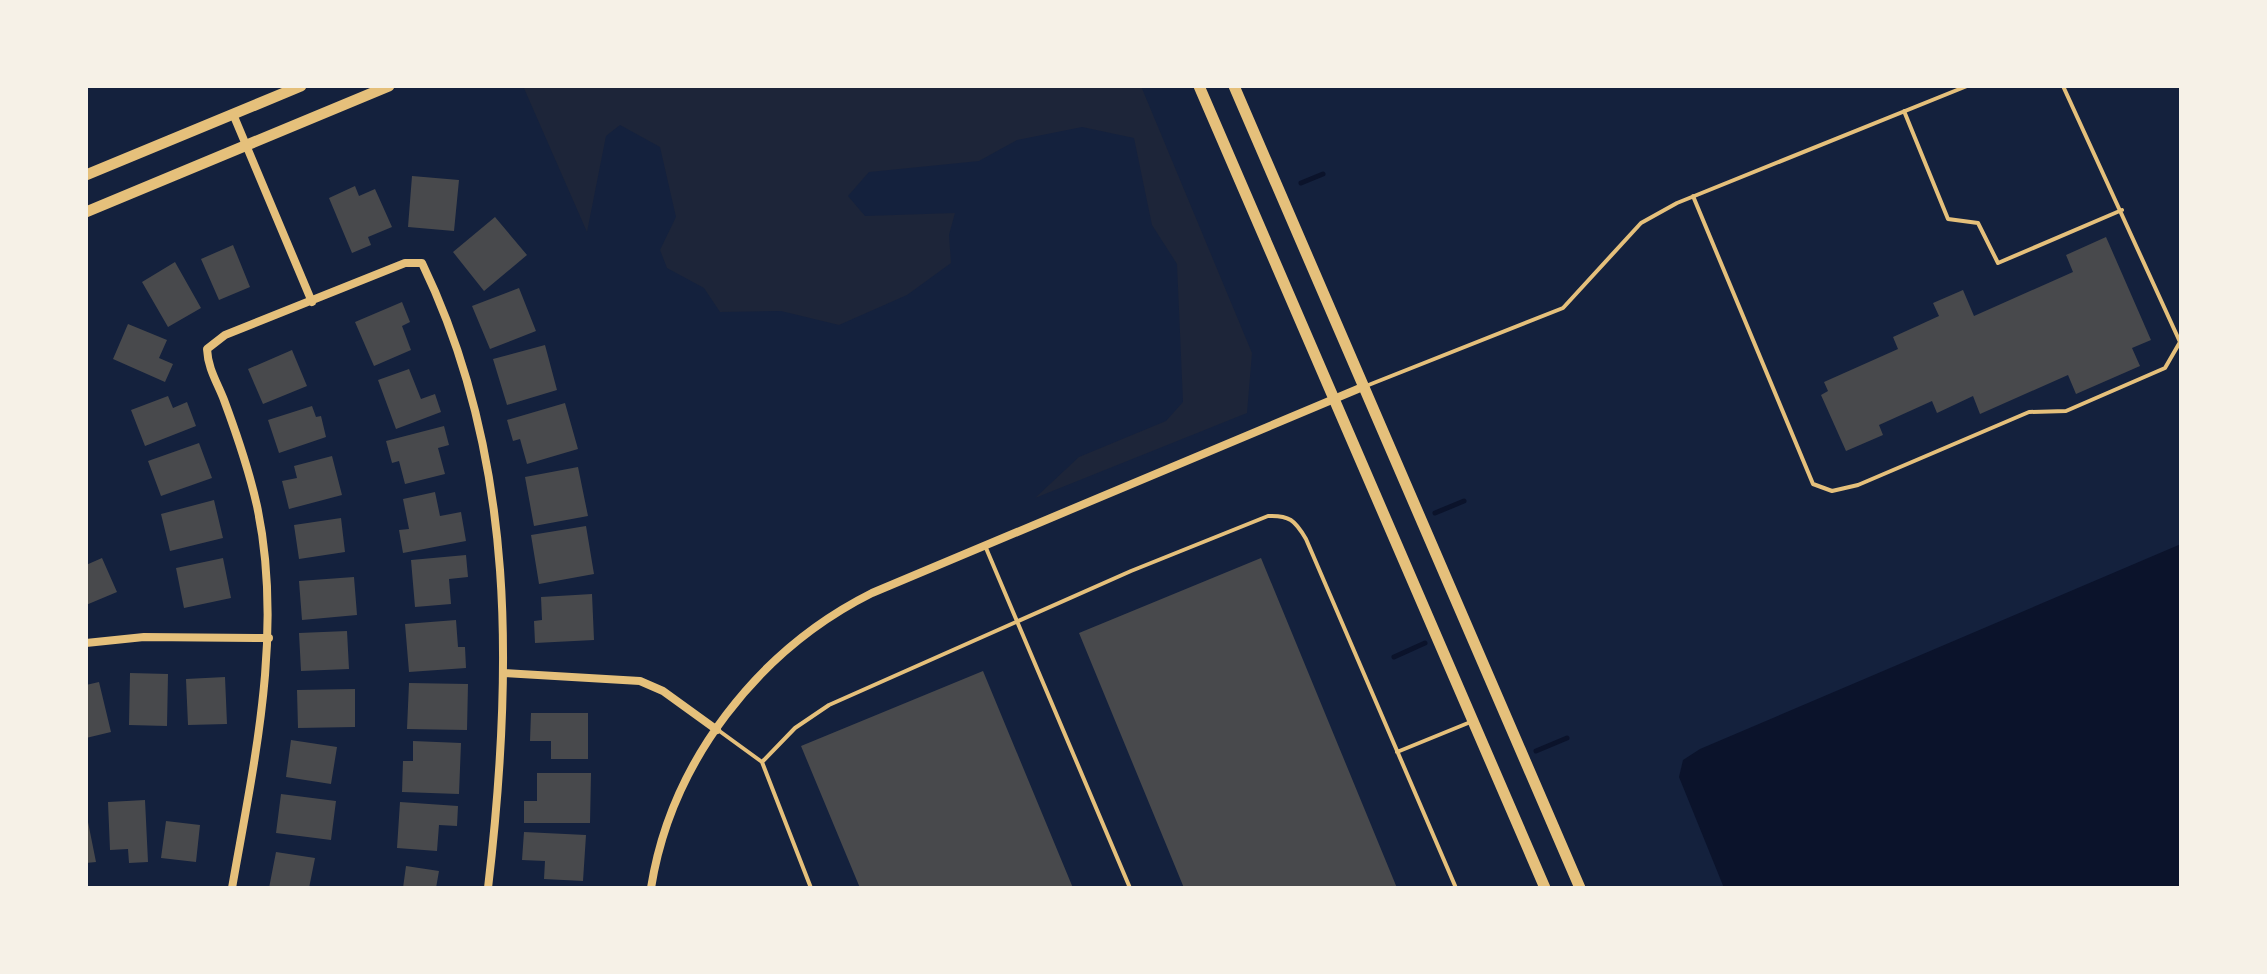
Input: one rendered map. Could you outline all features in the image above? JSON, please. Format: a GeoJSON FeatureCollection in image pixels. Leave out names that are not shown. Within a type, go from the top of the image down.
{"type":"FeatureCollection","features":[{"type":"Feature","properties":{"kind":"main road"},"geometry":{"type":"LineString","coordinates":[[86,175],[301,86]]}},
{"type":"Feature","properties":{"kind":"main road"},"geometry":{"type":"LineString","coordinates":[[86,212],[389,86]]}},
{"type":"Feature","properties":{"kind":"main road"},"geometry":{"type":"LineString","coordinates":[[1199,86],[1545,888]]}},
{"type":"Feature","properties":{"kind":"main road"},"geometry":{"type":"LineString","coordinates":[[1234,86],[1580,888]]}},
{"type":"Feature","properties":{"kind":"street"},"geometry":{"type":"LineString","coordinates":[[233,114],[312,302]]}},
{"type":"Feature","properties":{"kind":"street"},"geometry":{"type":"LineString","coordinates":[[232,888],[260,721],[269,638],[257,506],[237,438],[208,366],[207,349],[225,335],[405,263],[422,263],[466,373],[485,450],[502,569],[505,673],[488,888]]}},
{"type":"Feature","properties":{"kind":"street"},"geometry":{"type":"LineString","coordinates":[[651,888],[656,858],[672,807],[717,730],[747,688],[811,629],[872,593],[1365,386]]}},
{"type":"Feature","properties":{"kind":"street"},"geometry":{"type":"LineString","coordinates":[[86,643],[144,637],[269,638]]}},
{"type":"Feature","properties":{"kind":"street"},"geometry":{"type":"LineString","coordinates":[[505,673],[640,681],[678,701],[717,730]]}},
{"type":"Feature","properties":{"kind":"lane"},"geometry":{"type":"LineString","coordinates":[[1365,386],[1563,308],[1641,223],[1693,196],[1967,86]]}},
{"type":"Feature","properties":{"kind":"lane"},"geometry":{"type":"LineString","coordinates":[[1693,196],[1813,484],[1832,491],[1858,485],[2029,412],[2066,411],[2165,368],[2180,342],[2118,198],[2063,86]]}},
{"type":"Feature","properties":{"kind":"lane"},"geometry":{"type":"LineString","coordinates":[[1904,111],[1948,219],[1978,223],[1998,263],[2123,210]]}},
{"type":"Feature","properties":{"kind":"lane"},"geometry":{"type":"LineString","coordinates":[[762,762],[795,728],[829,705],[1017,621],[1268,516],[1286,515],[1297,523],[1306,539],[1456,888]]}},
{"type":"Feature","properties":{"kind":"lane"},"geometry":{"type":"LineString","coordinates":[[985,546],[1130,888]]}},
{"type":"Feature","properties":{"kind":"lane"},"geometry":{"type":"LineString","coordinates":[[1397,752],[1473,721]]}},
{"type":"Feature","properties":{"kind":"lane"},"geometry":{"type":"LineString","coordinates":[[717,730],[762,762],[811,888]]}},
{"type":"Feature","properties":{"kind":"shaded area"},"geometry":{"type":"Polygon","coordinates":[[[523,86],[1141,86],[1252,353],[1247,413],[1035,498],[1079,457],[1166,421],[1183,402],[1177,264],[1152,225],[1134,138],[1082,127],[1017,140],[979,161],[869,172],[848,196],[865,216],[955,213],[949,235],[951,263],[907,295],[839,325],[781,311],[720,312],[704,288],[667,268],[660,250],[676,217],[660,147],[620,125],[606,136],[587,232],[523,86]]]}},
{"type":"Feature","properties":{"kind":"shaded area"},"geometry":{"type":"Polygon","coordinates":[[[2181,544],[2181,888],[1724,888],[1679,777],[1683,760],[1700,749],[2181,544]]]}},
{"type":"Feature","properties":{"kind":"building"},"geometry":{"type":"Polygon","coordinates":[[[412,176],[459,180],[454,231],[408,227],[412,176]]]}},
{"type":"Feature","properties":{"kind":"building"},"geometry":{"type":"Polygon","coordinates":[[[355,186],[359,196],[375,189],[392,227],[368,237],[371,245],[352,253],[329,198],[355,186]]]}},
{"type":"Feature","properties":{"kind":"building"},"geometry":{"type":"Polygon","coordinates":[[[495,217],[527,255],[484,291],[453,252],[495,217]]]}},
{"type":"Feature","properties":{"kind":"building"},"geometry":{"type":"Polygon","coordinates":[[[2106,237],[2151,340],[2132,348],[2140,366],[2076,394],[2068,375],[1980,414],[1973,396],[1937,413],[1932,401],[1879,425],[1883,435],[1846,451],[1821,395],[1828,391],[1824,382],[1898,349],[1893,337],[1939,316],[1933,303],[1963,290],[1974,316],[2073,272],[2066,255],[2106,237]]]}},
{"type":"Feature","properties":{"kind":"building"},"geometry":{"type":"Polygon","coordinates":[[[233,245],[250,287],[219,300],[201,259],[233,245]]]}},
{"type":"Feature","properties":{"kind":"building"},"geometry":{"type":"Polygon","coordinates":[[[175,262],[201,308],[168,327],[142,282],[175,262]]]}},
{"type":"Feature","properties":{"kind":"building"},"geometry":{"type":"Polygon","coordinates":[[[519,288],[536,331],[490,349],[472,306],[519,288]]]}},
{"type":"Feature","properties":{"kind":"building"},"geometry":{"type":"Polygon","coordinates":[[[402,302],[410,322],[402,326],[411,350],[374,366],[355,322],[402,302]]]}},
{"type":"Feature","properties":{"kind":"building"},"geometry":{"type":"Polygon","coordinates":[[[128,324],[167,340],[159,358],[173,364],[165,382],[113,359],[128,324]]]}},
{"type":"Feature","properties":{"kind":"building"},"geometry":{"type":"Polygon","coordinates":[[[545,345],[557,390],[507,405],[493,359],[545,345]]]}},
{"type":"Feature","properties":{"kind":"building"},"geometry":{"type":"Polygon","coordinates":[[[292,350],[307,386],[263,404],[248,369],[292,350]]]}},
{"type":"Feature","properties":{"kind":"building"},"geometry":{"type":"Polygon","coordinates":[[[409,369],[421,399],[435,394],[441,412],[396,429],[378,380],[409,369]]]}},
{"type":"Feature","properties":{"kind":"building"},"geometry":{"type":"Polygon","coordinates":[[[168,396],[173,408],[187,402],[196,426],[145,446],[131,410],[168,396]]]}},
{"type":"Feature","properties":{"kind":"building"},"geometry":{"type":"Polygon","coordinates":[[[565,403],[578,449],[527,464],[520,439],[513,441],[507,420],[565,403]]]}},
{"type":"Feature","properties":{"kind":"building"},"geometry":{"type":"Polygon","coordinates":[[[312,406],[316,417],[321,416],[326,437],[279,453],[268,420],[312,406]]]}},
{"type":"Feature","properties":{"kind":"building"},"geometry":{"type":"Polygon","coordinates":[[[444,426],[449,445],[438,448],[445,474],[405,484],[399,461],[392,463],[386,441],[444,426]]]}},
{"type":"Feature","properties":{"kind":"building"},"geometry":{"type":"Polygon","coordinates":[[[199,443],[212,478],[161,496],[148,461],[199,443]]]}},
{"type":"Feature","properties":{"kind":"building"},"geometry":{"type":"Polygon","coordinates":[[[332,456],[342,495],[289,509],[282,481],[297,478],[294,466],[332,456]]]}},
{"type":"Feature","properties":{"kind":"building"},"geometry":{"type":"Polygon","coordinates":[[[578,467],[588,516],[534,526],[525,477],[578,467]]]}},
{"type":"Feature","properties":{"kind":"building"},"geometry":{"type":"Polygon","coordinates":[[[435,492],[440,516],[461,512],[466,541],[403,553],[399,530],[409,529],[403,499],[435,492]]]}},
{"type":"Feature","properties":{"kind":"building"},"geometry":{"type":"Polygon","coordinates":[[[214,500],[223,538],[170,551],[161,514],[214,500]]]}},
{"type":"Feature","properties":{"kind":"building"},"geometry":{"type":"Polygon","coordinates":[[[341,518],[345,552],[299,559],[294,525],[341,518]]]}},
{"type":"Feature","properties":{"kind":"building"},"geometry":{"type":"Polygon","coordinates":[[[586,526],[594,574],[539,584],[531,535],[586,526]]]}},
{"type":"Feature","properties":{"kind":"building"},"geometry":{"type":"Polygon","coordinates":[[[466,555],[468,577],[449,579],[451,604],[415,607],[411,560],[466,555]]]}},
{"type":"Feature","properties":{"kind":"building"},"geometry":{"type":"Polygon","coordinates":[[[102,558],[117,592],[86,605],[86,565],[102,558]]]}},
{"type":"Feature","properties":{"kind":"building"},"geometry":{"type":"Polygon","coordinates":[[[223,558],[231,598],[184,608],[176,568],[223,558]]]}},
{"type":"Feature","properties":{"kind":"building"},"geometry":{"type":"Polygon","coordinates":[[[1261,558],[1397,888],[1184,888],[1079,633],[1261,558]]]}},
{"type":"Feature","properties":{"kind":"building"},"geometry":{"type":"Polygon","coordinates":[[[354,577],[357,615],[302,620],[299,581],[354,577]]]}},
{"type":"Feature","properties":{"kind":"building"},"geometry":{"type":"Polygon","coordinates":[[[592,594],[594,640],[535,643],[534,621],[542,620],[541,597],[592,594]]]}},
{"type":"Feature","properties":{"kind":"building"},"geometry":{"type":"Polygon","coordinates":[[[456,620],[458,647],[465,647],[466,668],[409,672],[405,624],[456,620]]]}},
{"type":"Feature","properties":{"kind":"building"},"geometry":{"type":"Polygon","coordinates":[[[347,631],[349,669],[301,671],[299,633],[347,631]]]}},
{"type":"Feature","properties":{"kind":"building"},"geometry":{"type":"Polygon","coordinates":[[[983,671],[1073,888],[860,888],[801,746],[983,671]]]}},
{"type":"Feature","properties":{"kind":"building"},"geometry":{"type":"Polygon","coordinates":[[[130,673],[168,674],[167,726],[129,725],[130,673]]]}},
{"type":"Feature","properties":{"kind":"building"},"geometry":{"type":"Polygon","coordinates":[[[225,677],[227,724],[188,725],[186,679],[225,677]]]}},
{"type":"Feature","properties":{"kind":"building"},"geometry":{"type":"Polygon","coordinates":[[[99,682],[111,732],[86,738],[86,685],[99,682]]]}},
{"type":"Feature","properties":{"kind":"building"},"geometry":{"type":"Polygon","coordinates":[[[409,683],[468,684],[467,730],[407,729],[409,683]]]}},
{"type":"Feature","properties":{"kind":"building"},"geometry":{"type":"Polygon","coordinates":[[[355,689],[355,727],[298,728],[297,690],[355,689]]]}},
{"type":"Feature","properties":{"kind":"building"},"geometry":{"type":"Polygon","coordinates":[[[531,713],[588,713],[588,759],[551,759],[551,741],[530,741],[531,713]]]}},
{"type":"Feature","properties":{"kind":"building"},"geometry":{"type":"Polygon","coordinates":[[[291,740],[337,747],[331,784],[286,777],[291,740]]]}},
{"type":"Feature","properties":{"kind":"building"},"geometry":{"type":"Polygon","coordinates":[[[413,741],[461,743],[459,794],[402,792],[403,761],[413,761],[413,741]]]}},
{"type":"Feature","properties":{"kind":"building"},"geometry":{"type":"Polygon","coordinates":[[[537,773],[591,773],[590,823],[524,823],[524,801],[537,801],[537,773]]]}},
{"type":"Feature","properties":{"kind":"building"},"geometry":{"type":"Polygon","coordinates":[[[281,794],[336,801],[331,840],[276,833],[281,794]]]}},
{"type":"Feature","properties":{"kind":"building"},"geometry":{"type":"Polygon","coordinates":[[[145,800],[148,862],[129,863],[128,849],[110,850],[108,802],[145,800]]]}},
{"type":"Feature","properties":{"kind":"building"},"geometry":{"type":"Polygon","coordinates":[[[400,802],[458,806],[457,826],[439,825],[437,851],[397,848],[400,802]]]}},
{"type":"Feature","properties":{"kind":"building"},"geometry":{"type":"Polygon","coordinates":[[[86,812],[96,862],[86,863],[86,812]]]}},
{"type":"Feature","properties":{"kind":"building"},"geometry":{"type":"Polygon","coordinates":[[[166,821],[200,825],[196,862],[161,858],[166,821]]]}},
{"type":"Feature","properties":{"kind":"building"},"geometry":{"type":"Polygon","coordinates":[[[524,832],[586,835],[583,881],[544,879],[545,861],[522,860],[524,832]]]}},
{"type":"Feature","properties":{"kind":"building"},"geometry":{"type":"Polygon","coordinates":[[[276,852],[315,858],[309,888],[269,888],[276,852]]]}},
{"type":"Feature","properties":{"kind":"building"},"geometry":{"type":"Polygon","coordinates":[[[406,866],[439,871],[436,888],[403,888],[406,866]]]}},
{"type":"Feature","properties":{"kind":"waterway"},"geometry":{"type":"LineString","coordinates":[[1301,183],[1323,174]]}},
{"type":"Feature","properties":{"kind":"waterway"},"geometry":{"type":"LineString","coordinates":[[1435,513],[1464,501]]}},
{"type":"Feature","properties":{"kind":"waterway"},"geometry":{"type":"LineString","coordinates":[[1394,657],[1425,643]]}},
{"type":"Feature","properties":{"kind":"waterway"},"geometry":{"type":"LineString","coordinates":[[1536,751],[1567,738]]}}]}
